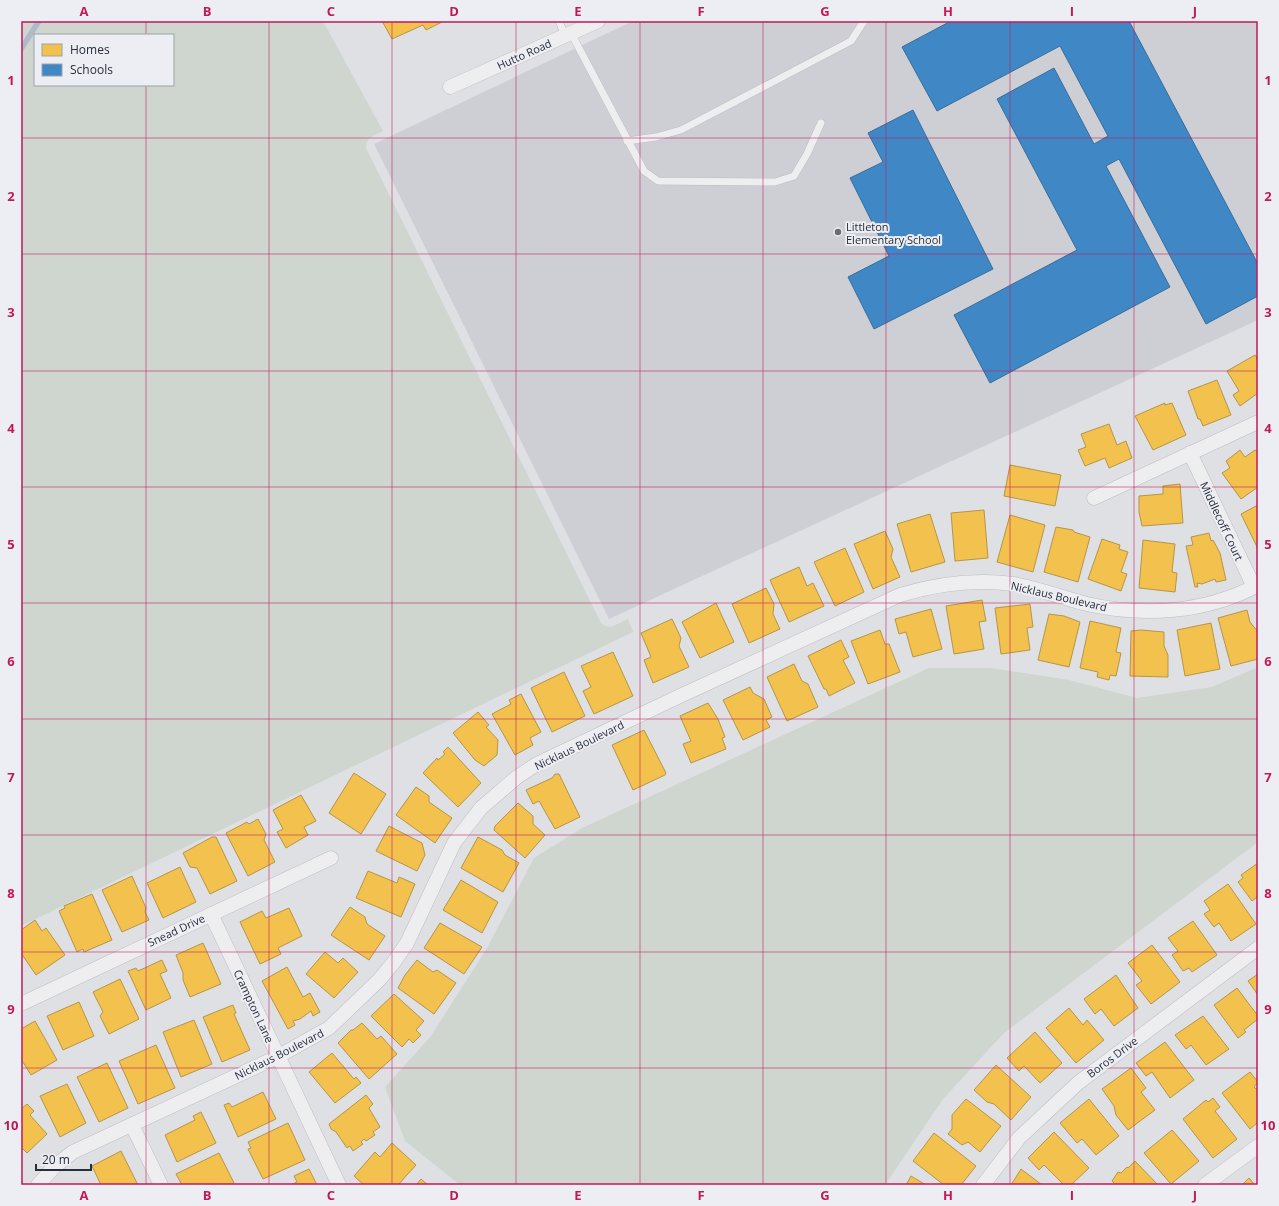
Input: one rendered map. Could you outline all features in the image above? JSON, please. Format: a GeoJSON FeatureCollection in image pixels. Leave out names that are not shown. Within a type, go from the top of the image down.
{"type":"FeatureCollection","features":[{"type":"Feature","properties":{"kind":"street","name":"Hutto Road"},"geometry":{"type":"LineString","coordinates":[[450,87],[598,21]]}},
{"type":"Feature","properties":{"kind":"street"},"geometry":{"type":"LineString","coordinates":[[1094,498],[1258,422]]}},
{"type":"Feature","properties":{"kind":"street","name":"Middlecoff Court"},"geometry":{"type":"LineString","coordinates":[[1190,454],[1256,586]]}},
{"type":"Feature","properties":{"kind":"street","name":"Nicklaus Boulevard"},"geometry":{"type":"LineString","coordinates":[[38,1185],[54,1167],[73,1152],[277,1057],[329,1028],[379,980],[406,943],[454,843],[481,808],[498,791],[537,764],[668,701],[900,595],[940,585],[966,582],[1014,585],[1110,608],[1152,611],[1196,607],[1218,601],[1256,586]]}},
{"type":"Feature","properties":{"kind":"street","name":"Snead Drive"},"geometry":{"type":"LineString","coordinates":[[21,1004],[331,858]]}},
{"type":"Feature","properties":{"kind":"street","name":"Crampton Lane"},"geometry":{"type":"LineString","coordinates":[[211,914],[277,1057],[339,1185]]}},
{"type":"Feature","properties":{"kind":"street","name":"Boros Drive"},"geometry":{"type":"LineString","coordinates":[[983,1185],[1019,1138],[1078,1082],[1258,948]]}},
{"type":"Feature","properties":{"kind":"street"},"geometry":{"type":"LineString","coordinates":[[132,1125],[162,1185]]}},
{"type":"Feature","properties":{"kind":"street"},"geometry":{"type":"LineString","coordinates":[[1205,1185],[1258,1146]]}},
{"type":"Feature","properties":{"kind":"lane"},"geometry":{"type":"LineString","coordinates":[[558,21],[568,34],[644,171],[658,181],[775,182],[794,176],[807,154],[821,123]]}},
{"type":"Feature","properties":{"kind":"lane"},"geometry":{"type":"LineString","coordinates":[[627,141],[656,137],[681,130],[851,41],[864,21]]}},
{"type":"Feature","properties":{"kind":"shaded area"},"geometry":{"type":"Polygon","coordinates":[[[21,21],[323,21],[383,131],[369,139],[366,148],[601,623],[611,626],[628,619],[633,632],[21,926],[21,21]]]}},
{"type":"Feature","properties":{"kind":"shaded area","name":"Littleton Elementary School"},"geometry":{"type":"Polygon","coordinates":[[[633,21],[1258,21],[1258,320],[609,619],[374,144],[633,21]]]}},
{"type":"Feature","properties":{"kind":"shaded area"},"geometry":{"type":"Polygon","coordinates":[[[1258,667],[1258,842],[1004,1033],[943,1099],[885,1185],[460,1185],[405,1141],[385,1087],[431,1036],[487,948],[534,858],[582,828],[929,668],[991,668],[1069,680],[1137,698],[1212,687],[1258,667]]]}},
{"type":"Feature","properties":{"kind":"building: Homes"},"geometry":{"type":"Polygon","coordinates":[[[382,21],[442,22],[426,30],[423,25],[392,39],[382,21]]]}},
{"type":"Feature","properties":{"kind":"building: Homes"},"geometry":{"type":"Polygon","coordinates":[[[1255,355],[1258,360],[1258,393],[1240,406],[1233,395],[1239,391],[1227,371],[1255,355]]]}},
{"type":"Feature","properties":{"kind":"building: Homes"},"geometry":{"type":"Polygon","coordinates":[[[1217,380],[1231,415],[1203,426],[1200,419],[1198,419],[1188,391],[1217,380]]]}},
{"type":"Feature","properties":{"kind":"building: Homes"},"geometry":{"type":"Polygon","coordinates":[[[1165,403],[1165,405],[1172,403],[1186,435],[1153,450],[1135,416],[1165,403]]]}},
{"type":"Feature","properties":{"kind":"building: Homes"},"geometry":{"type":"Polygon","coordinates":[[[1109,424],[1117,445],[1126,441],[1132,458],[1109,468],[1105,458],[1085,466],[1078,450],[1086,447],[1081,434],[1109,424]]]}},
{"type":"Feature","properties":{"kind":"building: Homes"},"geometry":{"type":"Polygon","coordinates":[[[1240,450],[1245,457],[1255,450],[1258,452],[1258,487],[1241,499],[1222,473],[1230,468],[1226,461],[1240,450]]]}},
{"type":"Feature","properties":{"kind":"building: Homes"},"geometry":{"type":"Polygon","coordinates":[[[1010,465],[1061,475],[1055,506],[1004,496],[1010,465]]]}},
{"type":"Feature","properties":{"kind":"building: Homes"},"geometry":{"type":"Polygon","coordinates":[[[1180,484],[1183,523],[1142,526],[1139,512],[1139,496],[1163,494],[1163,486],[1180,484]]]}},
{"type":"Feature","properties":{"kind":"building: Homes"},"geometry":{"type":"Polygon","coordinates":[[[1258,505],[1258,549],[1241,514],[1258,505]]]}},
{"type":"Feature","properties":{"kind":"building: Homes"},"geometry":{"type":"Polygon","coordinates":[[[984,510],[988,558],[955,561],[951,513],[984,510]]]}},
{"type":"Feature","properties":{"kind":"building: Homes"},"geometry":{"type":"Polygon","coordinates":[[[930,514],[945,562],[911,572],[897,524],[930,514]]]}},
{"type":"Feature","properties":{"kind":"building: Homes"},"geometry":{"type":"Polygon","coordinates":[[[1010,515],[1045,525],[1033,572],[997,562],[1010,515]]]}},
{"type":"Feature","properties":{"kind":"building: Homes"},"geometry":{"type":"Polygon","coordinates":[[[1056,527],[1073,530],[1074,532],[1090,537],[1078,582],[1044,572],[1056,527]]]}},
{"type":"Feature","properties":{"kind":"building: Homes"},"geometry":{"type":"Polygon","coordinates":[[[885,531],[893,549],[891,557],[900,577],[873,589],[854,544],[885,531]]]}},
{"type":"Feature","properties":{"kind":"building: Homes"},"geometry":{"type":"Polygon","coordinates":[[[1209,533],[1211,541],[1213,540],[1220,553],[1226,580],[1216,582],[1215,579],[1202,584],[1197,583],[1198,587],[1195,587],[1186,546],[1193,545],[1191,537],[1209,533]]]}},
{"type":"Feature","properties":{"kind":"building: Homes"},"geometry":{"type":"Polygon","coordinates":[[[1102,539],[1120,545],[1119,549],[1128,552],[1121,572],[1127,574],[1121,591],[1088,579],[1102,539]]]}},
{"type":"Feature","properties":{"kind":"building: Homes"},"geometry":{"type":"Polygon","coordinates":[[[1143,540],[1175,544],[1172,572],[1177,573],[1175,592],[1139,588],[1143,540]]]}},
{"type":"Feature","properties":{"kind":"building: Homes"},"geometry":{"type":"Polygon","coordinates":[[[845,548],[864,592],[835,606],[814,562],[845,548]]]}},
{"type":"Feature","properties":{"kind":"building: Homes"},"geometry":{"type":"Polygon","coordinates":[[[799,567],[807,586],[813,583],[824,606],[789,622],[770,580],[799,567]]]}},
{"type":"Feature","properties":{"kind":"building: Homes"},"geometry":{"type":"Polygon","coordinates":[[[766,588],[774,604],[773,614],[780,629],[749,643],[732,604],[766,588]]]}},
{"type":"Feature","properties":{"kind":"building: Homes"},"geometry":{"type":"Polygon","coordinates":[[[982,600],[986,621],[979,622],[984,649],[954,654],[946,606],[982,600]]]}},
{"type":"Feature","properties":{"kind":"building: Homes"},"geometry":{"type":"Polygon","coordinates":[[[716,603],[734,642],[700,658],[682,622],[716,603]]]}},
{"type":"Feature","properties":{"kind":"building: Homes"},"geometry":{"type":"Polygon","coordinates":[[[1030,604],[1033,627],[1027,628],[1030,650],[1001,654],[995,608],[1030,604]]]}},
{"type":"Feature","properties":{"kind":"building: Homes"},"geometry":{"type":"Polygon","coordinates":[[[931,609],[942,649],[913,657],[906,632],[899,634],[895,619],[931,609]]]}},
{"type":"Feature","properties":{"kind":"building: Homes"},"geometry":{"type":"Polygon","coordinates":[[[1247,610],[1250,622],[1258,632],[1258,659],[1231,666],[1218,618],[1247,610]]]}},
{"type":"Feature","properties":{"kind":"building: Homes"},"geometry":{"type":"Polygon","coordinates":[[[1049,614],[1064,616],[1080,622],[1069,667],[1038,660],[1049,614]]]}},
{"type":"Feature","properties":{"kind":"building: Homes"},"geometry":{"type":"Polygon","coordinates":[[[672,619],[681,638],[679,646],[689,667],[653,683],[644,660],[651,657],[641,633],[672,619]]]}},
{"type":"Feature","properties":{"kind":"building: Homes"},"geometry":{"type":"Polygon","coordinates":[[[1090,621],[1121,628],[1116,652],[1121,653],[1116,676],[1110,675],[1109,680],[1097,677],[1098,672],[1080,668],[1090,621]]]}},
{"type":"Feature","properties":{"kind":"building: Homes"},"geometry":{"type":"Polygon","coordinates":[[[1211,623],[1220,669],[1185,676],[1177,630],[1211,623]]]}},
{"type":"Feature","properties":{"kind":"building: Homes"},"geometry":{"type":"Polygon","coordinates":[[[880,630],[885,644],[889,644],[900,672],[868,684],[851,641],[880,630]]]}},
{"type":"Feature","properties":{"kind":"building: Homes"},"geometry":{"type":"Polygon","coordinates":[[[1141,630],[1164,632],[1164,646],[1168,655],[1168,677],[1130,676],[1131,631],[1141,630]]]}},
{"type":"Feature","properties":{"kind":"building: Homes"},"geometry":{"type":"Polygon","coordinates":[[[841,640],[849,657],[843,660],[855,683],[829,696],[808,656],[841,640]]]}},
{"type":"Feature","properties":{"kind":"building: Homes"},"geometry":{"type":"Polygon","coordinates":[[[613,652],[633,696],[594,714],[583,691],[591,687],[581,666],[613,652]]]}},
{"type":"Feature","properties":{"kind":"building: Homes"},"geometry":{"type":"Polygon","coordinates":[[[794,664],[802,681],[808,684],[818,707],[787,721],[767,677],[794,664]]]}},
{"type":"Feature","properties":{"kind":"building: Homes"},"geometry":{"type":"Polygon","coordinates":[[[564,672],[585,716],[552,732],[531,688],[564,672]]]}},
{"type":"Feature","properties":{"kind":"building: Homes"},"geometry":{"type":"Polygon","coordinates":[[[750,687],[753,693],[764,699],[772,717],[766,720],[770,727],[743,740],[723,700],[750,687]]]}},
{"type":"Feature","properties":{"kind":"building: Homes"},"geometry":{"type":"Polygon","coordinates":[[[521,694],[541,732],[530,738],[533,745],[515,755],[492,714],[511,704],[509,700],[521,694]]]}},
{"type":"Feature","properties":{"kind":"building: Homes"},"geometry":{"type":"Polygon","coordinates":[[[708,703],[718,719],[725,737],[722,738],[726,749],[691,763],[683,744],[691,741],[680,716],[708,703]]]}},
{"type":"Feature","properties":{"kind":"building: Homes"},"geometry":{"type":"Polygon","coordinates":[[[478,712],[489,725],[486,727],[498,740],[497,755],[484,766],[475,760],[453,733],[478,712]]]}},
{"type":"Feature","properties":{"kind":"building: Homes"},"geometry":{"type":"Polygon","coordinates":[[[644,730],[666,773],[665,775],[633,790],[612,745],[644,730]]]}},
{"type":"Feature","properties":{"kind":"building: Homes"},"geometry":{"type":"Polygon","coordinates":[[[448,747],[481,783],[458,807],[423,773],[437,758],[438,760],[445,754],[443,752],[448,747]]]}},
{"type":"Feature","properties":{"kind":"building: Homes"},"geometry":{"type":"Polygon","coordinates":[[[354,773],[386,794],[361,834],[329,813],[354,773]]]}},
{"type":"Feature","properties":{"kind":"building: Homes"},"geometry":{"type":"Polygon","coordinates":[[[555,774],[559,774],[580,817],[555,829],[539,801],[533,804],[526,790],[552,778],[555,774]]]}},
{"type":"Feature","properties":{"kind":"building: Homes"},"geometry":{"type":"Polygon","coordinates":[[[416,787],[429,796],[429,802],[452,818],[435,843],[396,815],[416,787]]]}},
{"type":"Feature","properties":{"kind":"building: Homes"},"geometry":{"type":"Polygon","coordinates":[[[301,795],[316,821],[304,827],[308,835],[286,848],[277,832],[283,829],[273,810],[301,795]]]}},
{"type":"Feature","properties":{"kind":"building: Homes"},"geometry":{"type":"Polygon","coordinates":[[[518,803],[533,816],[533,824],[545,835],[525,858],[494,830],[495,826],[518,803]]]}},
{"type":"Feature","properties":{"kind":"building: Homes"},"geometry":{"type":"Polygon","coordinates":[[[258,819],[266,834],[264,840],[275,862],[248,876],[226,833],[247,822],[249,824],[258,819]]]}},
{"type":"Feature","properties":{"kind":"building: Homes"},"geometry":{"type":"Polygon","coordinates":[[[389,826],[422,843],[425,855],[417,871],[376,851],[389,826]]]}},
{"type":"Feature","properties":{"kind":"building: Homes"},"geometry":{"type":"Polygon","coordinates":[[[212,837],[216,837],[237,881],[210,894],[197,868],[190,867],[183,853],[212,837]]]}},
{"type":"Feature","properties":{"kind":"building: Homes"},"geometry":{"type":"Polygon","coordinates":[[[478,837],[502,850],[505,855],[519,863],[503,892],[461,868],[478,837]]]}},
{"type":"Feature","properties":{"kind":"building: Homes"},"geometry":{"type":"Polygon","coordinates":[[[1258,863],[1258,898],[1257,897],[1252,901],[1238,882],[1243,878],[1241,875],[1258,863]]]}},
{"type":"Feature","properties":{"kind":"building: Homes"},"geometry":{"type":"Polygon","coordinates":[[[180,867],[196,902],[163,918],[147,883],[180,867]]]}},
{"type":"Feature","properties":{"kind":"building: Homes"},"geometry":{"type":"Polygon","coordinates":[[[368,871],[397,883],[399,877],[415,884],[401,917],[356,898],[368,871]]]}},
{"type":"Feature","properties":{"kind":"building: Homes"},"geometry":{"type":"Polygon","coordinates":[[[132,876],[146,908],[145,912],[149,920],[122,932],[102,890],[132,876]]]}},
{"type":"Feature","properties":{"kind":"building: Homes"},"geometry":{"type":"Polygon","coordinates":[[[461,880],[498,902],[482,933],[443,910],[461,880]]]}},
{"type":"Feature","properties":{"kind":"building: Homes"},"geometry":{"type":"Polygon","coordinates":[[[1228,884],[1256,924],[1231,941],[1219,923],[1214,927],[1204,914],[1210,910],[1204,901],[1228,884]]]}},
{"type":"Feature","properties":{"kind":"building: Homes"},"geometry":{"type":"Polygon","coordinates":[[[92,894],[112,940],[84,952],[83,949],[77,952],[59,911],[65,908],[64,906],[92,894]]]}},
{"type":"Feature","properties":{"kind":"building: Homes"},"geometry":{"type":"Polygon","coordinates":[[[350,907],[365,917],[367,924],[385,936],[369,960],[331,935],[350,907]]]}},
{"type":"Feature","properties":{"kind":"building: Homes"},"geometry":{"type":"Polygon","coordinates":[[[289,908],[302,936],[278,948],[281,954],[260,964],[240,922],[262,911],[266,918],[289,908]]]}},
{"type":"Feature","properties":{"kind":"building: Homes"},"geometry":{"type":"Polygon","coordinates":[[[35,920],[42,931],[46,928],[65,955],[36,975],[21,953],[21,930],[35,920]]]}},
{"type":"Feature","properties":{"kind":"building: Homes"},"geometry":{"type":"Polygon","coordinates":[[[1193,921],[1217,955],[1192,972],[1189,968],[1183,971],[1172,955],[1178,951],[1168,938],[1193,921]]]}},
{"type":"Feature","properties":{"kind":"building: Homes"},"geometry":{"type":"Polygon","coordinates":[[[440,923],[482,947],[464,974],[424,948],[440,923]]]}},
{"type":"Feature","properties":{"kind":"building: Homes"},"geometry":{"type":"Polygon","coordinates":[[[203,943],[221,984],[190,997],[183,980],[183,973],[176,955],[203,943]]]}},
{"type":"Feature","properties":{"kind":"building: Homes"},"geometry":{"type":"Polygon","coordinates":[[[1152,945],[1180,982],[1151,1004],[1136,985],[1142,981],[1128,963],[1152,945]]]}},
{"type":"Feature","properties":{"kind":"building: Homes"},"geometry":{"type":"Polygon","coordinates":[[[325,952],[338,963],[343,958],[358,972],[334,998],[306,974],[325,952]]]}},
{"type":"Feature","properties":{"kind":"building: Homes"},"geometry":{"type":"Polygon","coordinates":[[[162,960],[167,971],[160,974],[171,998],[146,1010],[128,971],[136,968],[138,971],[162,960]]]}},
{"type":"Feature","properties":{"kind":"building: Homes"},"geometry":{"type":"Polygon","coordinates":[[[417,960],[433,972],[437,970],[456,983],[434,1014],[398,988],[405,975],[417,960]]]}},
{"type":"Feature","properties":{"kind":"building: Homes"},"geometry":{"type":"Polygon","coordinates":[[[287,967],[303,997],[310,993],[320,1012],[313,1016],[311,1011],[300,1019],[293,1021],[295,1025],[288,1029],[262,981],[287,967]]]}},
{"type":"Feature","properties":{"kind":"building: Homes"},"geometry":{"type":"Polygon","coordinates":[[[1258,974],[1258,995],[1248,981],[1258,974]]]}},
{"type":"Feature","properties":{"kind":"building: Homes"},"geometry":{"type":"Polygon","coordinates":[[[1116,975],[1138,1008],[1114,1026],[1101,1009],[1095,1014],[1084,999],[1116,975]]]}},
{"type":"Feature","properties":{"kind":"building: Homes"},"geometry":{"type":"Polygon","coordinates":[[[120,979],[139,1019],[109,1034],[100,1016],[103,1012],[93,992],[120,979]]]}},
{"type":"Feature","properties":{"kind":"building: Homes"},"geometry":{"type":"Polygon","coordinates":[[[1237,988],[1258,1016],[1258,1019],[1244,1030],[1246,1032],[1238,1038],[1214,1005],[1237,988]]]}},
{"type":"Feature","properties":{"kind":"building: Homes"},"geometry":{"type":"Polygon","coordinates":[[[394,994],[424,1021],[416,1030],[421,1035],[413,1043],[409,1039],[402,1047],[371,1016],[394,994]]]}},
{"type":"Feature","properties":{"kind":"building: Homes"},"geometry":{"type":"Polygon","coordinates":[[[79,1002],[94,1036],[63,1050],[47,1016],[79,1002]]]}},
{"type":"Feature","properties":{"kind":"building: Homes"},"geometry":{"type":"Polygon","coordinates":[[[233,1005],[236,1013],[234,1014],[250,1050],[222,1062],[203,1017],[233,1005]]]}},
{"type":"Feature","properties":{"kind":"building: Homes"},"geometry":{"type":"Polygon","coordinates":[[[1069,1008],[1083,1025],[1087,1020],[1104,1040],[1076,1063],[1046,1028],[1069,1008]]]}},
{"type":"Feature","properties":{"kind":"building: Homes"},"geometry":{"type":"Polygon","coordinates":[[[1203,1016],[1229,1049],[1206,1065],[1191,1045],[1186,1049],[1175,1035],[1203,1016]]]}},
{"type":"Feature","properties":{"kind":"building: Homes"},"geometry":{"type":"Polygon","coordinates":[[[194,1020],[212,1064],[181,1077],[163,1032],[194,1020]]]}},
{"type":"Feature","properties":{"kind":"building: Homes"},"geometry":{"type":"Polygon","coordinates":[[[35,1021],[57,1060],[31,1075],[21,1059],[21,1029],[35,1021]]]}},
{"type":"Feature","properties":{"kind":"building: Homes"},"geometry":{"type":"Polygon","coordinates":[[[362,1023],[377,1039],[381,1036],[397,1054],[369,1079],[338,1043],[351,1030],[362,1023]]]}},
{"type":"Feature","properties":{"kind":"building: Homes"},"geometry":{"type":"Polygon","coordinates":[[[1035,1032],[1062,1063],[1040,1083],[1024,1066],[1019,1071],[1007,1058],[1035,1032]]]}},
{"type":"Feature","properties":{"kind":"building: Homes"},"geometry":{"type":"Polygon","coordinates":[[[1165,1042],[1194,1080],[1170,1098],[1152,1072],[1146,1076],[1136,1063],[1165,1042]]]}},
{"type":"Feature","properties":{"kind":"building: Homes"},"geometry":{"type":"Polygon","coordinates":[[[156,1045],[175,1088],[138,1104],[119,1061],[156,1045]]]}},
{"type":"Feature","properties":{"kind":"building: Homes"},"geometry":{"type":"Polygon","coordinates":[[[332,1053],[354,1079],[356,1077],[361,1083],[335,1103],[309,1072],[332,1053]]]}},
{"type":"Feature","properties":{"kind":"building: Homes"},"geometry":{"type":"Polygon","coordinates":[[[107,1063],[128,1108],[99,1122],[77,1077],[107,1063]]]}},
{"type":"Feature","properties":{"kind":"building: Homes"},"geometry":{"type":"Polygon","coordinates":[[[996,1065],[1031,1097],[1011,1120],[994,1104],[987,1102],[974,1090],[996,1065]]]}},
{"type":"Feature","properties":{"kind":"building: Homes"},"geometry":{"type":"Polygon","coordinates":[[[1131,1068],[1146,1088],[1141,1092],[1155,1110],[1128,1130],[1116,1115],[1114,1106],[1102,1089],[1131,1068]]]}},
{"type":"Feature","properties":{"kind":"building: Homes"},"geometry":{"type":"Polygon","coordinates":[[[1250,1072],[1258,1082],[1254,1087],[1258,1091],[1258,1122],[1250,1129],[1222,1093],[1250,1072]]]}},
{"type":"Feature","properties":{"kind":"building: Homes"},"geometry":{"type":"Polygon","coordinates":[[[67,1084],[86,1123],[60,1137],[40,1096],[67,1084]]]}},
{"type":"Feature","properties":{"kind":"building: Homes"},"geometry":{"type":"Polygon","coordinates":[[[263,1092],[276,1119],[238,1137],[224,1105],[229,1103],[232,1107],[263,1092]]]}},
{"type":"Feature","properties":{"kind":"building: Homes"},"geometry":{"type":"Polygon","coordinates":[[[366,1095],[373,1104],[369,1108],[380,1127],[373,1132],[375,1135],[366,1141],[364,1139],[361,1142],[363,1144],[353,1151],[350,1146],[347,1148],[336,1132],[331,1129],[329,1124],[366,1095]]]}},
{"type":"Feature","properties":{"kind":"building: Homes"},"geometry":{"type":"Polygon","coordinates":[[[1213,1098],[1220,1107],[1215,1111],[1237,1139],[1213,1158],[1183,1119],[1206,1100],[1208,1102],[1213,1098]]]}},
{"type":"Feature","properties":{"kind":"building: Homes"},"geometry":{"type":"Polygon","coordinates":[[[966,1099],[1001,1126],[980,1152],[968,1142],[962,1145],[948,1134],[952,1129],[952,1115],[966,1099]]]}},
{"type":"Feature","properties":{"kind":"building: Homes"},"geometry":{"type":"Polygon","coordinates":[[[1089,1099],[1119,1136],[1096,1155],[1082,1139],[1077,1143],[1060,1123],[1089,1099]]]}},
{"type":"Feature","properties":{"kind":"building: Homes"},"geometry":{"type":"Polygon","coordinates":[[[27,1104],[34,1111],[30,1115],[47,1134],[27,1153],[21,1147],[21,1109],[27,1104]]]}},
{"type":"Feature","properties":{"kind":"building: Homes"},"geometry":{"type":"Polygon","coordinates":[[[201,1112],[216,1143],[177,1162],[165,1135],[195,1120],[193,1116],[201,1112]]]}},
{"type":"Feature","properties":{"kind":"building: Homes"},"geometry":{"type":"Polygon","coordinates":[[[288,1123],[305,1160],[263,1179],[248,1149],[251,1148],[248,1142],[288,1123]]]}},
{"type":"Feature","properties":{"kind":"building: Homes"},"geometry":{"type":"Polygon","coordinates":[[[1172,1130],[1199,1161],[1171,1184],[1144,1153],[1172,1130]]]}},
{"type":"Feature","properties":{"kind":"building: Homes"},"geometry":{"type":"Polygon","coordinates":[[[1054,1132],[1089,1168],[1071,1185],[1064,1185],[1044,1165],[1039,1170],[1028,1158],[1054,1132]]]}},
{"type":"Feature","properties":{"kind":"building: Homes"},"geometry":{"type":"Polygon","coordinates":[[[934,1133],[976,1166],[961,1185],[944,1185],[913,1161],[934,1133]]]}},
{"type":"Feature","properties":{"kind":"building: Homes"},"geometry":{"type":"Polygon","coordinates":[[[392,1143],[416,1165],[398,1185],[364,1185],[354,1176],[375,1152],[380,1157],[392,1143]]]}},
{"type":"Feature","properties":{"kind":"building: Homes"},"geometry":{"type":"Polygon","coordinates":[[[121,1151],[138,1185],[101,1185],[92,1166],[121,1151]]]}},
{"type":"Feature","properties":{"kind":"building: Homes"},"geometry":{"type":"Polygon","coordinates":[[[219,1153],[234,1183],[231,1185],[182,1185],[176,1174],[219,1153]]]}},
{"type":"Feature","properties":{"kind":"building: Homes"},"geometry":{"type":"Polygon","coordinates":[[[1135,1161],[1158,1185],[1116,1185],[1112,1181],[1118,1172],[1121,1173],[1135,1161]]]}},
{"type":"Feature","properties":{"kind":"building: Homes"},"geometry":{"type":"Polygon","coordinates":[[[309,1169],[317,1185],[291,1185],[297,1182],[294,1176],[309,1169]]]}},
{"type":"Feature","properties":{"kind":"building: Homes"},"geometry":{"type":"Polygon","coordinates":[[[1021,1169],[1042,1185],[1011,1185],[1021,1169]]]}},
{"type":"Feature","properties":{"kind":"building: Homes"},"geometry":{"type":"Polygon","coordinates":[[[911,1176],[926,1185],[906,1185],[911,1176]]]}},
{"type":"Feature","properties":{"kind":"building: Homes"},"geometry":{"type":"Polygon","coordinates":[[[1249,1178],[1255,1185],[1242,1185],[1249,1178]]]}},
{"type":"Feature","properties":{"kind":"building: Homes"},"geometry":{"type":"Polygon","coordinates":[[[421,1179],[428,1185],[416,1185],[421,1179]]]}},
{"type":"Feature","properties":{"kind":"building: Schools"},"geometry":{"type":"Polygon","coordinates":[[[951,21],[1129,21],[1258,264],[1258,296],[1206,324],[1119,159],[1106,166],[1170,287],[990,383],[954,315],[1077,250],[997,99],[1054,68],[1094,144],[1108,136],[1060,46],[937,111],[902,47],[951,21]]]}},
{"type":"Feature","properties":{"kind":"building: Schools"},"geometry":{"type":"Polygon","coordinates":[[[913,110],[993,269],[874,329],[848,277],[889,256],[850,178],[883,162],[868,133],[913,110]]]}},
{"type":"Feature","properties":{"kind":"waterway"},"geometry":{"type":"LineString","coordinates":[[21,49],[39,21]]}},
{"type":"Feature","properties":{"kind":"place","name":"Littleton Elementary School"},"geometry":{"type":"Point","coordinates":[838,232]}}]}
